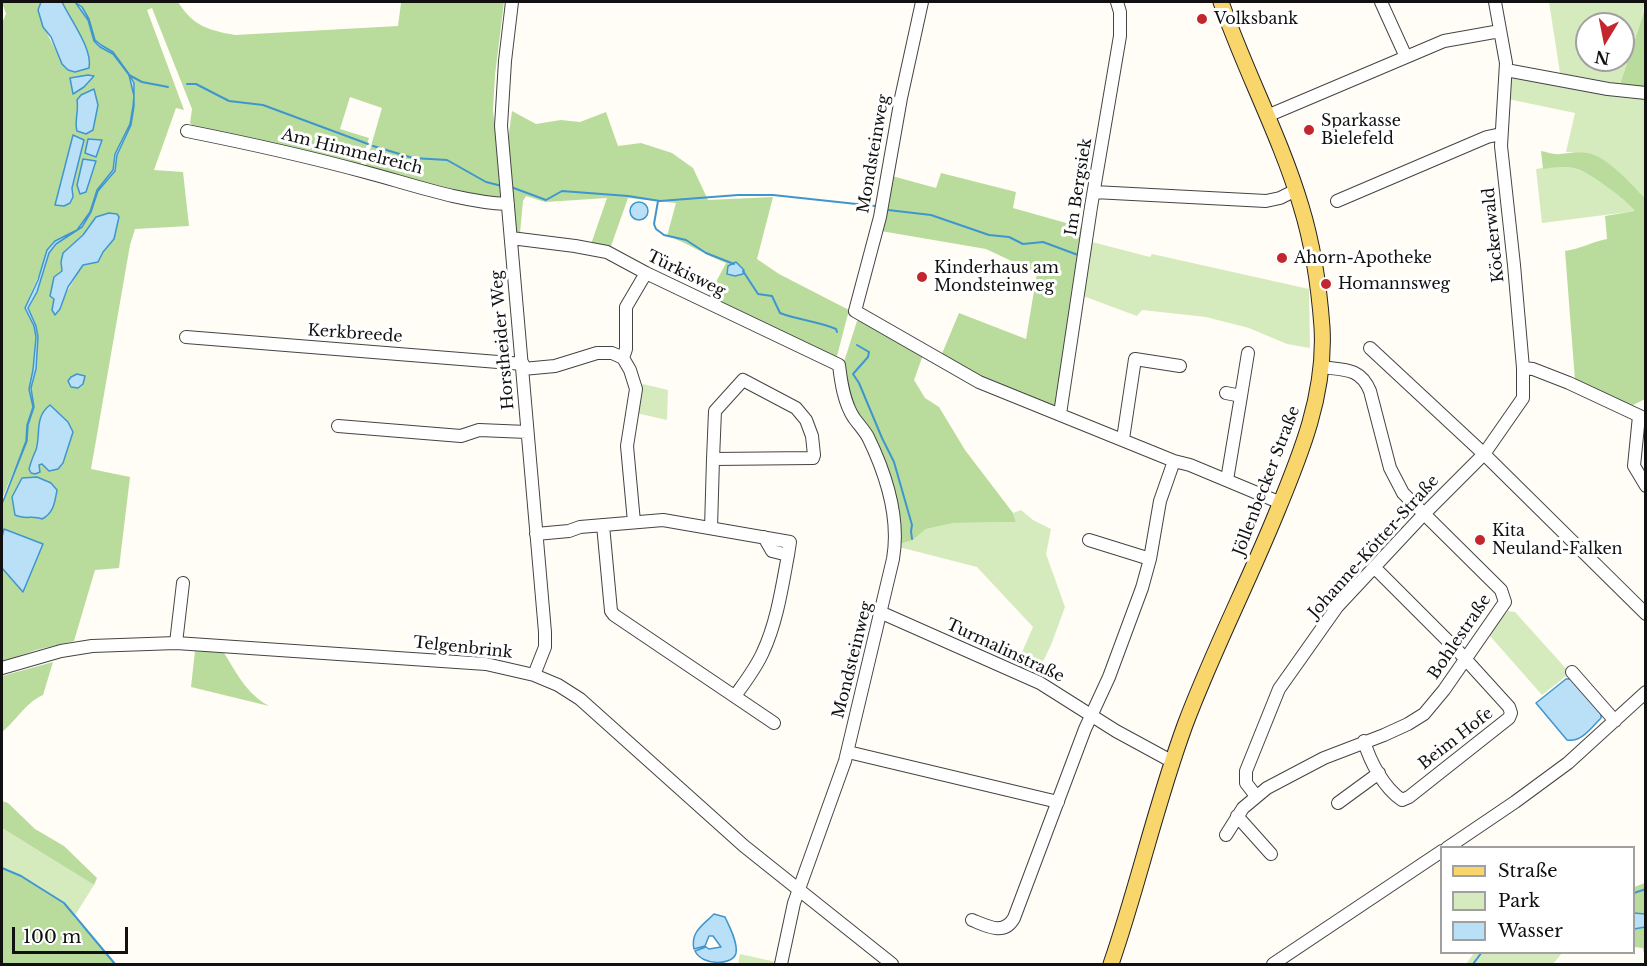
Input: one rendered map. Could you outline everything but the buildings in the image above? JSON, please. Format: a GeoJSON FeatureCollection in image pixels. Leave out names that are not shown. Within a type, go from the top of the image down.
{"type":"FeatureCollection","features":[{"type":"Feature","properties":{"kind":"main road","name":"Jöllenbecker Straße"},"geometry":{"type":"LineString","coordinates":[[1111,964],[1173,762],[1212,659],[1281,502],[1313,413],[1321,367],[1322,336],[1316,276],[1308,231],[1296,190],[1221,2]]}},
{"type":"Feature","properties":{"kind":"street","name":"Horstheider Weg"},"geometry":{"type":"LineString","coordinates":[[512,2],[501,111],[546,641],[534,675]]}},
{"type":"Feature","properties":{"kind":"street","name":"Mondsteinweg"},"geometry":{"type":"LineString","coordinates":[[922,2],[901,98],[880,218],[855,311],[979,382],[1060,414]]}},
{"type":"Feature","properties":{"kind":"street","name":"Im Bergsiek"},"geometry":{"type":"LineString","coordinates":[[1060,414],[1120,36],[1120,12],[1116,2]]}},
{"type":"Feature","properties":{"kind":"street"},"geometry":{"type":"LineString","coordinates":[[1381,2],[1406,57]]}},
{"type":"Feature","properties":{"kind":"street","name":"Köckerwald"},"geometry":{"type":"LineString","coordinates":[[1484,454],[1522,398],[1523,368],[1501,134],[1506,70],[1495,2]]}},
{"type":"Feature","properties":{"kind":"street"},"geometry":{"type":"LineString","coordinates":[[1267,116],[1449,40],[1500,31]]}},
{"type":"Feature","properties":{"kind":"street"},"geometry":{"type":"LineString","coordinates":[[1506,70],[1614,90],[1646,93]]}},
{"type":"Feature","properties":{"kind":"street","name":"Am Himmelreich"},"geometry":{"type":"LineString","coordinates":[[187,131],[275,149],[455,195],[495,204],[508,204]]}},
{"type":"Feature","properties":{"kind":"street"},"geometry":{"type":"LineString","coordinates":[[1337,201],[1487,137],[1501,134]]}},
{"type":"Feature","properties":{"kind":"street"},"geometry":{"type":"LineString","coordinates":[[1094,192],[1266,201],[1280,198],[1296,190]]}},
{"type":"Feature","properties":{"kind":"street","name":"Türkisweg"},"geometry":{"type":"LineString","coordinates":[[511,238],[594,248],[615,255],[646,273],[839,365]]}},
{"type":"Feature","properties":{"kind":"street"},"geometry":{"type":"LineString","coordinates":[[634,522],[627,446],[636,389],[630,370],[623,358],[626,349],[626,308],[646,273]]}},
{"type":"Feature","properties":{"kind":"street","name":"Kerkbreede"},"geometry":{"type":"LineString","coordinates":[[186,337],[523,366],[555,366],[597,353],[612,353],[623,358]]}},
{"type":"Feature","properties":{"kind":"street"},"geometry":{"type":"LineString","coordinates":[[1370,348],[1484,454],[1646,614]]}},
{"type":"Feature","properties":{"kind":"street"},"geometry":{"type":"LineString","coordinates":[[1227,480],[1248,353]]}},
{"type":"Feature","properties":{"kind":"street"},"geometry":{"type":"LineString","coordinates":[[1122,439],[1135,359],[1180,366]]}},
{"type":"Feature","properties":{"kind":"street","name":"Mondsteinweg"},"geometry":{"type":"LineString","coordinates":[[781,964],[794,903],[848,752],[882,613],[896,544],[891,505],[881,466],[867,435],[853,417],[840,379],[839,365]]}},
{"type":"Feature","properties":{"kind":"street","name":"Bohlestraße"},"geometry":{"type":"LineString","coordinates":[[1226,835],[1237,816],[1256,796],[1324,758],[1408,724],[1424,714],[1444,690],[1488,624],[1502,609],[1505,597],[1501,590],[1403,494],[1395,479],[1370,391],[1364,380],[1351,371],[1321,367]]}},
{"type":"Feature","properties":{"kind":"street"},"geometry":{"type":"LineString","coordinates":[[1523,368],[1533,369],[1569,383],[1642,417],[1634,466],[1646,486]]}},
{"type":"Feature","properties":{"kind":"street"},"geometry":{"type":"LineString","coordinates":[[711,528],[713,421],[715,411],[743,380],[796,408],[806,420],[812,436],[814,455],[810,460],[713,459]]}},
{"type":"Feature","properties":{"kind":"street"},"geometry":{"type":"LineString","coordinates":[[1226,393],[1241,396]]}},
{"type":"Feature","properties":{"kind":"street"},"geometry":{"type":"LineString","coordinates":[[1060,414],[1281,502]]}},
{"type":"Feature","properties":{"kind":"street"},"geometry":{"type":"LineString","coordinates":[[338,426],[461,436],[479,430],[527,432]]}},
{"type":"Feature","properties":{"kind":"street","name":"Johanne-Kötter-Straße"},"geometry":{"type":"LineString","coordinates":[[1256,796],[1246,783],[1246,771],[1279,689],[1337,607],[1484,454]]}},
{"type":"Feature","properties":{"kind":"street"},"geometry":{"type":"LineString","coordinates":[[972,920],[996,928],[1003,928],[1011,923],[1142,588],[1150,559],[1160,501],[1174,461]]}},
{"type":"Feature","properties":{"kind":"street"},"geometry":{"type":"LineString","coordinates":[[536,534],[603,525],[670,521],[764,537],[772,551],[788,555],[768,640],[760,658],[735,696]]}},
{"type":"Feature","properties":{"kind":"street"},"geometry":{"type":"LineString","coordinates":[[603,525],[611,611],[614,615],[774,723]]}},
{"type":"Feature","properties":{"kind":"street"},"geometry":{"type":"LineString","coordinates":[[1089,540],[1150,559]]}},
{"type":"Feature","properties":{"kind":"street","name":"Beim Hofe"},"geometry":{"type":"LineString","coordinates":[[1364,741],[1378,773],[1395,795],[1402,800],[1509,718],[1510,712],[1509,707],[1459,652],[1374,567]]}},
{"type":"Feature","properties":{"kind":"street"},"geometry":{"type":"LineString","coordinates":[[176,643],[183,583]]}},
{"type":"Feature","properties":{"kind":"street","name":"Turmalinstraße"},"geometry":{"type":"LineString","coordinates":[[882,613],[1022,674],[1173,762]]}},
{"type":"Feature","properties":{"kind":"street","name":"Telgenbrink"},"geometry":{"type":"LineString","coordinates":[[2,668],[61,651],[93,646],[176,643],[486,664],[534,675],[558,685],[595,710],[744,846],[892,964]]}},
{"type":"Feature","properties":{"kind":"street"},"geometry":{"type":"LineString","coordinates":[[1572,672],[1615,721]]}},
{"type":"Feature","properties":{"kind":"street"},"geometry":{"type":"LineString","coordinates":[[1450,846],[1568,763],[1646,692]]}},
{"type":"Feature","properties":{"kind":"street"},"geometry":{"type":"LineString","coordinates":[[848,752],[1058,802]]}},
{"type":"Feature","properties":{"kind":"street"},"geometry":{"type":"LineString","coordinates":[[1338,803],[1378,773]]}},
{"type":"Feature","properties":{"kind":"street"},"geometry":{"type":"LineString","coordinates":[[1237,816],[1271,854]]}},
{"type":"Feature","properties":{"kind":"street"},"geometry":{"type":"LineString","coordinates":[[1273,964],[1440,852]]}},
{"type":"Feature","properties":{"kind":"green space"},"geometry":{"type":"Polygon","coordinates":[[[2,2],[41,2],[38,10],[39,16],[68,70],[87,50],[62,2],[75,2],[88,20],[94,41],[113,54],[129,75],[134,96],[130,124],[115,154],[113,170],[97,191],[90,212],[81,226],[70,235],[55,241],[25,308],[34,326],[36,337],[29,388],[33,407],[27,425],[26,441],[2,499],[2,23],[6,14],[2,2]],[[88,75],[71,78],[71,88],[84,87],[93,77],[88,75]],[[73,136],[55,205],[73,197],[72,188],[84,141],[73,136]],[[83,160],[77,185],[86,192],[96,162],[83,160]]]}},
{"type":"Feature","properties":{"kind":"green space"},"geometry":{"type":"Polygon","coordinates":[[[77,2],[178,2],[189,17],[202,26],[235,35],[398,26],[401,3],[504,2],[493,110],[502,192],[498,200],[365,167],[382,108],[350,97],[340,129],[369,138],[360,166],[329,156],[193,126],[190,123],[192,109],[152,8],[147,10],[184,110],[176,108],[154,170],[183,172],[189,226],[135,229],[130,245],[91,469],[130,477],[119,568],[95,570],[74,641],[36,650],[2,662],[2,504],[27,441],[28,425],[34,407],[31,388],[36,369],[36,326],[28,308],[37,292],[49,253],[56,244],[82,227],[91,212],[98,191],[115,171],[117,155],[131,125],[134,106],[134,83],[113,52],[95,40],[89,19],[77,2]],[[119,217],[89,229],[63,253],[62,271],[54,277],[50,296],[54,299],[53,301],[64,297],[83,264],[98,262],[114,239],[119,217]]]}},
{"type":"Feature","properties":{"kind":"green space"},"geometry":{"type":"Polygon","coordinates":[[[1549,2],[1645,2],[1635,39],[1635,12],[1575,12],[1575,72],[1624,72],[1620,84],[1560,73],[1549,2]]]}},
{"type":"Feature","properties":{"kind":"green space"},"geometry":{"type":"Polygon","coordinates":[[[1645,7],[1645,87],[1620,84],[1624,72],[1635,72],[1635,39],[1645,7]]]}},
{"type":"Feature","properties":{"kind":"green space"},"geometry":{"type":"Polygon","coordinates":[[[1516,77],[1619,96],[1645,98],[1645,198],[1619,174],[1600,161],[1578,153],[1566,152],[1575,113],[1508,99],[1511,79],[1516,77]]]}},
{"type":"Feature","properties":{"kind":"green space"},"geometry":{"type":"Polygon","coordinates":[[[512,111],[536,124],[561,120],[580,122],[606,112],[618,146],[641,143],[672,153],[693,168],[708,200],[773,197],[757,259],[779,274],[849,310],[837,356],[832,358],[707,299],[726,263],[667,236],[676,203],[628,198],[611,246],[591,244],[607,198],[545,202],[526,196],[523,201],[520,233],[514,231],[506,154],[512,111]]]}},
{"type":"Feature","properties":{"kind":"green space"},"geometry":{"type":"Polygon","coordinates":[[[1541,151],[1555,154],[1587,153],[1594,155],[1618,171],[1645,198],[1645,399],[1631,406],[1575,380],[1565,251],[1607,239],[1605,216],[1635,211],[1617,194],[1577,169],[1556,167],[1543,169],[1541,151]]]}},
{"type":"Feature","properties":{"kind":"green space"},"geometry":{"type":"Polygon","coordinates":[[[1557,166],[1574,168],[1590,175],[1636,211],[1542,223],[1536,169],[1557,166]]]}},
{"type":"Feature","properties":{"kind":"green space"},"geometry":{"type":"Polygon","coordinates":[[[941,173],[1016,192],[1013,208],[1084,228],[1058,403],[1053,407],[975,376],[941,356],[959,313],[1026,339],[1037,273],[986,249],[881,231],[892,176],[936,188],[941,173]]]}},
{"type":"Feature","properties":{"kind":"green space"},"geometry":{"type":"Polygon","coordinates":[[[1092,242],[1150,257],[1152,254],[1309,289],[1310,348],[1287,344],[1249,328],[1206,317],[1142,310],[1137,316],[1083,296],[1092,242]]]}},
{"type":"Feature","properties":{"kind":"green space"},"geometry":{"type":"Polygon","coordinates":[[[860,320],[923,355],[914,380],[925,398],[939,407],[965,450],[1013,513],[1016,522],[954,523],[926,529],[913,540],[900,544],[893,495],[850,404],[843,365],[857,321],[860,320]]]}},
{"type":"Feature","properties":{"kind":"green space"},"geometry":{"type":"Polygon","coordinates":[[[643,384],[668,390],[667,420],[636,413],[640,387],[643,384]]]}},
{"type":"Feature","properties":{"kind":"green space"},"geometry":{"type":"Polygon","coordinates":[[[1021,510],[1033,520],[1051,529],[1046,554],[1065,607],[1051,645],[1036,676],[1016,666],[1033,627],[977,567],[899,547],[900,544],[913,540],[926,529],[954,523],[1016,522],[1013,513],[1021,510]]]}},
{"type":"Feature","properties":{"kind":"green space"},"geometry":{"type":"Polygon","coordinates":[[[1508,611],[1515,612],[1570,673],[1542,695],[1490,636],[1490,632],[1508,611]]]}},
{"type":"Feature","properties":{"kind":"green space"},"geometry":{"type":"Polygon","coordinates":[[[195,651],[224,653],[248,689],[269,706],[191,687],[195,651]]]}},
{"type":"Feature","properties":{"kind":"green space"},"geometry":{"type":"Polygon","coordinates":[[[53,662],[43,695],[31,702],[2,732],[2,676],[53,662]]]}},
{"type":"Feature","properties":{"kind":"green space"},"geometry":{"type":"Polygon","coordinates":[[[2,801],[8,803],[35,829],[64,846],[97,878],[94,885],[2,828],[2,801]]]}},
{"type":"Feature","properties":{"kind":"green space"},"geometry":{"type":"Polygon","coordinates":[[[2,828],[94,885],[74,917],[51,894],[2,869],[2,828]]]}},
{"type":"Feature","properties":{"kind":"green space"},"geometry":{"type":"Polygon","coordinates":[[[2,869],[22,877],[67,906],[116,964],[2,964],[2,869]]]}},
{"type":"Feature","properties":{"kind":"green space"},"geometry":{"type":"Polygon","coordinates":[[[1645,883],[1645,914],[1635,913],[1635,887],[1645,883]]]}},
{"type":"Feature","properties":{"kind":"green space"},"geometry":{"type":"Polygon","coordinates":[[[1645,927],[1645,959],[1643,948],[1635,947],[1635,929],[1645,927]]]}},
{"type":"Feature","properties":{"kind":"green space"},"geometry":{"type":"Polygon","coordinates":[[[740,954],[776,962],[776,964],[738,964],[740,954]]]}},
{"type":"Feature","properties":{"kind":"green space"},"geometry":{"type":"Polygon","coordinates":[[[1473,954],[1561,954],[1553,964],[1466,964],[1473,954]]]}},
{"type":"Feature","properties":{"kind":"water"},"geometry":{"type":"Polygon","coordinates":[[[41,2],[62,2],[88,52],[89,68],[75,72],[68,70],[62,64],[51,37],[43,27],[38,10],[41,2]]]}},
{"type":"Feature","properties":{"kind":"water"},"geometry":{"type":"Polygon","coordinates":[[[75,2],[82,7],[89,19],[95,40],[113,52],[129,74],[134,83],[134,96],[129,75],[113,54],[94,41],[88,20],[75,2]]]}},
{"type":"Feature","properties":{"kind":"water"},"geometry":{"type":"Polygon","coordinates":[[[94,76],[84,87],[73,94],[70,78],[94,76]]]}},
{"type":"Feature","properties":{"kind":"water"},"geometry":{"type":"Polygon","coordinates":[[[94,89],[98,105],[93,130],[86,134],[77,131],[77,100],[81,95],[94,89]]]}},
{"type":"Feature","properties":{"kind":"water"},"geometry":{"type":"Polygon","coordinates":[[[134,96],[131,125],[117,155],[115,171],[98,191],[91,212],[82,227],[56,244],[49,253],[37,292],[28,308],[38,337],[36,369],[31,388],[34,407],[28,425],[27,441],[2,504],[26,441],[27,425],[33,407],[29,389],[36,337],[34,326],[25,308],[38,280],[47,250],[55,241],[77,230],[90,212],[97,190],[113,170],[115,154],[130,124],[134,96]]]}},
{"type":"Feature","properties":{"kind":"water"},"geometry":{"type":"Polygon","coordinates":[[[73,135],[84,140],[72,188],[73,197],[70,203],[64,206],[55,205],[73,135]]]}},
{"type":"Feature","properties":{"kind":"water"},"geometry":{"type":"Polygon","coordinates":[[[88,139],[102,140],[96,157],[85,153],[88,139]]]}},
{"type":"Feature","properties":{"kind":"water"},"geometry":{"type":"Polygon","coordinates":[[[83,159],[96,161],[86,192],[80,194],[77,185],[83,159]]]}},
{"type":"Feature","properties":{"kind":"water"},"geometry":{"type":"Polygon","coordinates":[[[639,202],[645,205],[648,211],[645,217],[639,220],[633,217],[630,211],[633,205],[639,202]]]}},
{"type":"Feature","properties":{"kind":"water"},"geometry":{"type":"Polygon","coordinates":[[[109,213],[117,214],[119,217],[114,239],[98,262],[83,265],[68,287],[60,309],[55,315],[52,310],[54,299],[50,296],[54,277],[62,271],[63,253],[83,235],[96,217],[109,213]]]}},
{"type":"Feature","properties":{"kind":"water"},"geometry":{"type":"Polygon","coordinates":[[[736,262],[744,270],[743,274],[735,276],[727,274],[728,266],[736,262]]]}},
{"type":"Feature","properties":{"kind":"water"},"geometry":{"type":"Polygon","coordinates":[[[77,374],[85,376],[83,384],[78,388],[71,387],[68,381],[77,374]]]}},
{"type":"Feature","properties":{"kind":"water"},"geometry":{"type":"Polygon","coordinates":[[[50,405],[68,422],[73,432],[63,463],[58,469],[49,471],[42,464],[39,465],[40,472],[35,474],[29,469],[36,450],[40,420],[50,405]]]}},
{"type":"Feature","properties":{"kind":"water"},"geometry":{"type":"Polygon","coordinates":[[[37,477],[51,483],[57,490],[51,510],[42,519],[15,515],[12,497],[22,478],[37,477]]]}},
{"type":"Feature","properties":{"kind":"water"},"geometry":{"type":"Polygon","coordinates":[[[4,529],[43,544],[23,592],[2,568],[4,529]]]}},
{"type":"Feature","properties":{"kind":"water"},"geometry":{"type":"Polygon","coordinates":[[[1566,679],[1572,679],[1601,714],[1601,718],[1586,734],[1572,740],[1567,740],[1536,703],[1566,679]]]}},
{"type":"Feature","properties":{"kind":"water"},"geometry":{"type":"Polygon","coordinates":[[[1635,913],[1645,914],[1645,927],[1635,929],[1635,913]]]}},
{"type":"Feature","properties":{"kind":"water"},"geometry":{"type":"Polygon","coordinates":[[[714,914],[725,917],[736,944],[734,957],[717,963],[704,959],[695,951],[706,947],[709,949],[721,947],[713,936],[709,936],[705,946],[694,949],[693,943],[696,933],[714,914]]]}},
{"type":"Feature","properties":{"kind":"waterway"},"geometry":{"type":"LineString","coordinates":[[129,75],[142,82],[168,87]]}},
{"type":"Feature","properties":{"kind":"waterway"},"geometry":{"type":"LineString","coordinates":[[187,84],[196,84],[229,101],[263,105],[368,144]]}},
{"type":"Feature","properties":{"kind":"waterway"},"geometry":{"type":"LineString","coordinates":[[373,146],[413,158],[447,160],[486,182],[502,186]]}},
{"type":"Feature","properties":{"kind":"waterway"},"geometry":{"type":"LineString","coordinates":[[511,187],[546,200],[562,191],[660,201],[738,195],[773,195],[875,206]]}},
{"type":"Feature","properties":{"kind":"waterway"},"geometry":{"type":"LineString","coordinates":[[658,201],[654,224],[656,229],[664,235],[686,240],[706,253],[734,264]]}},
{"type":"Feature","properties":{"kind":"waterway"},"geometry":{"type":"LineString","coordinates":[[888,210],[931,215],[989,235],[1009,237],[1023,244],[1043,242],[1078,255]]}},
{"type":"Feature","properties":{"kind":"waterway"},"geometry":{"type":"LineString","coordinates":[[743,271],[758,294],[772,296],[780,313],[829,326],[837,332]]}},
{"type":"Feature","properties":{"kind":"waterway"},"geometry":{"type":"LineString","coordinates":[[857,345],[869,352],[868,357],[853,374],[894,462],[912,525],[912,539]]}},
{"type":"Feature","properties":{"kind":"waterway"},"geometry":{"type":"LineString","coordinates":[[2,868],[21,876],[64,903],[115,964]]}},
{"type":"Feature","properties":{"kind":"waterway"},"geometry":{"type":"LineString","coordinates":[[1635,893],[1646,889]]}},
{"type":"Feature","properties":{"kind":"waterway"},"geometry":{"type":"LineString","coordinates":[[1473,964],[1480,954]]}},
{"type":"Feature","properties":{"kind":"place","name":"Volksbank"},"geometry":{"type":"Point","coordinates":[1202,19]}},
{"type":"Feature","properties":{"kind":"place","name":"Sparkasse Bielefeld"},"geometry":{"type":"Point","coordinates":[1309,130]}},
{"type":"Feature","properties":{"kind":"place","name":"Ahorn-Apotheke"},"geometry":{"type":"Point","coordinates":[1282,258]}},
{"type":"Feature","properties":{"kind":"place","name":"Kinderhaus am Mondsteinweg"},"geometry":{"type":"Point","coordinates":[922,277]}},
{"type":"Feature","properties":{"kind":"place","name":"Homannsweg"},"geometry":{"type":"Point","coordinates":[1326,284]}},
{"type":"Feature","properties":{"kind":"place","name":"Kita Neuland-Falken"},"geometry":{"type":"Point","coordinates":[1480,540]}}]}
